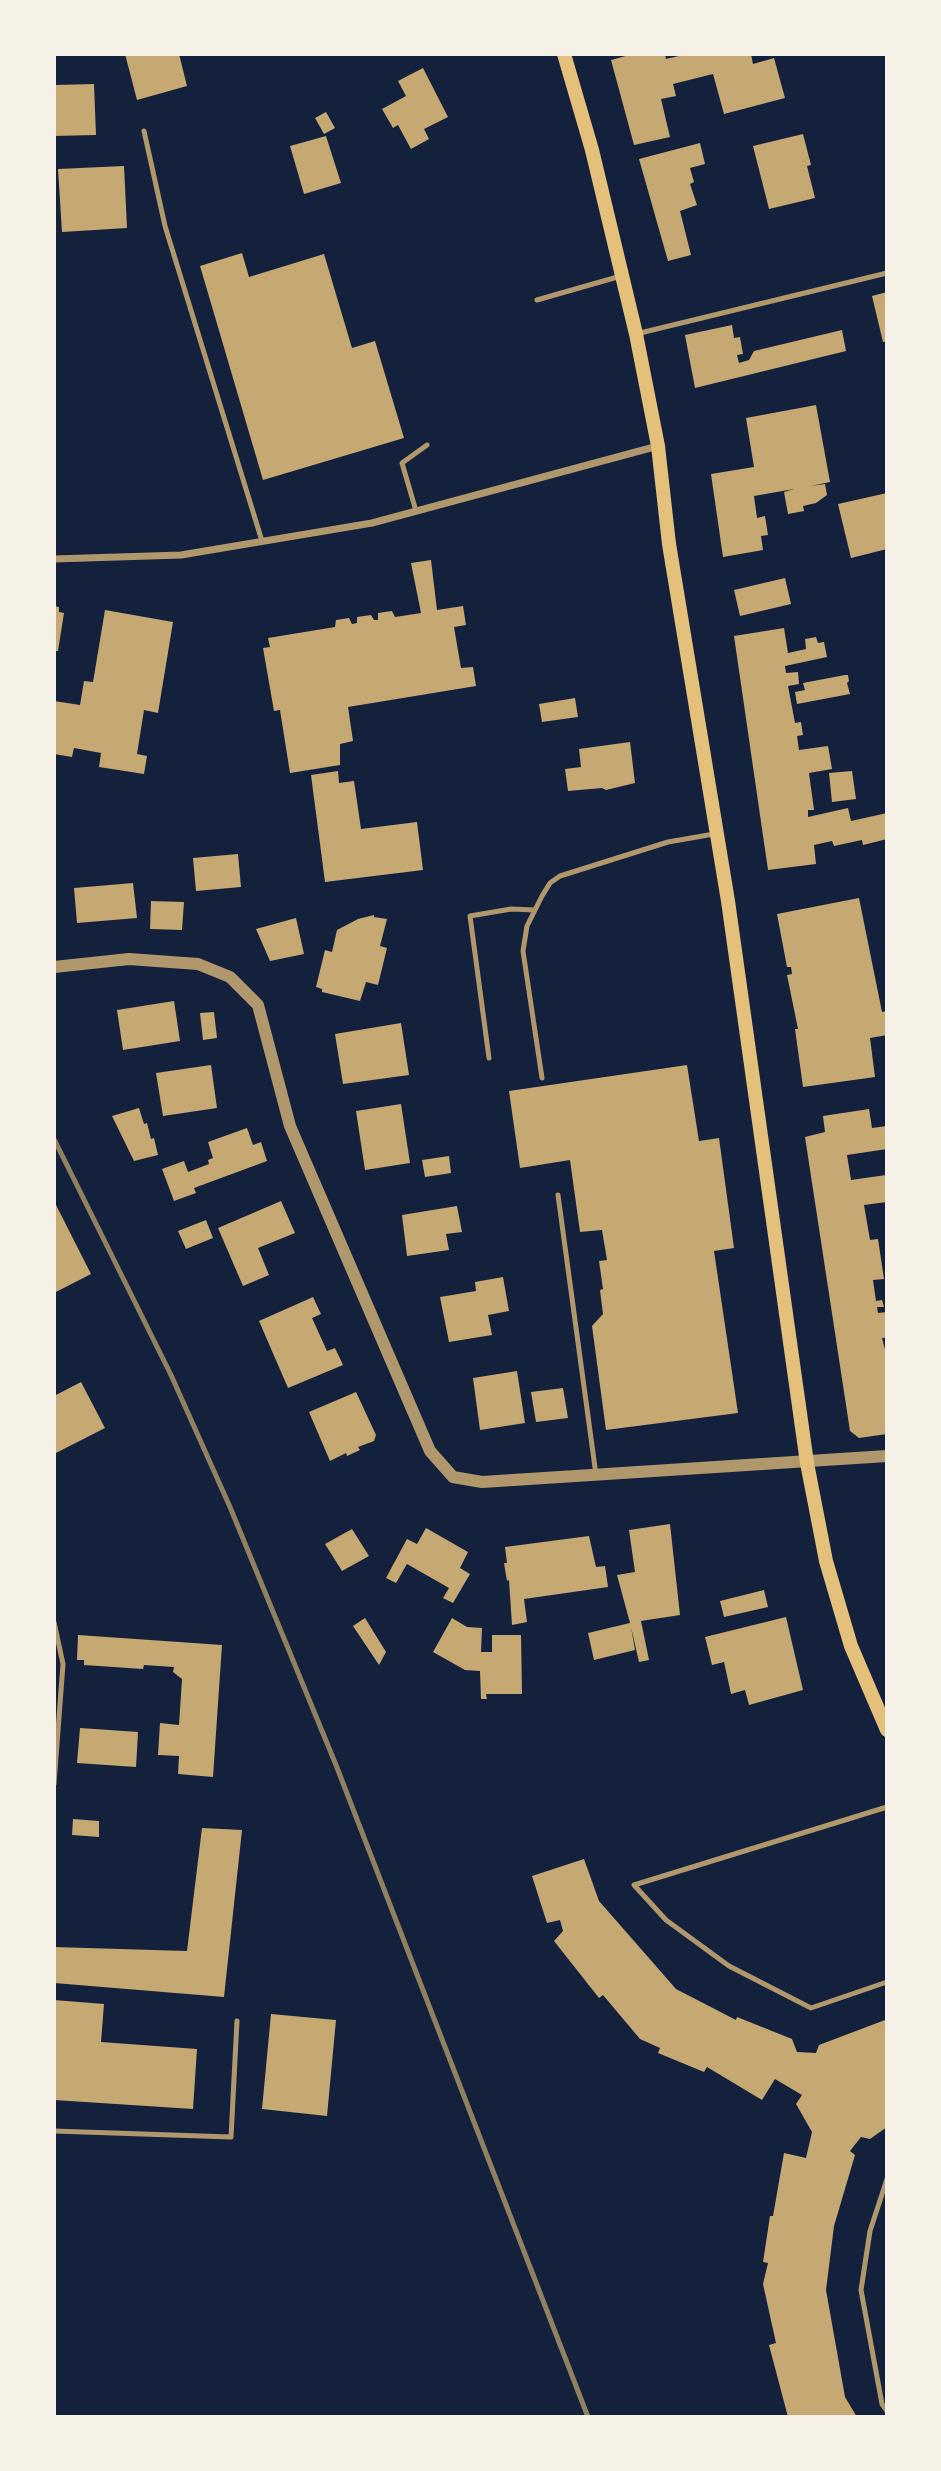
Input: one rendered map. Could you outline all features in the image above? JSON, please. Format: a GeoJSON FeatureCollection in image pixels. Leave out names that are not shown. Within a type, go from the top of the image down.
{"type":"FeatureCollection","features":[{"type":"Feature","properties":{"kind":"main road"},"geometry":{"type":"LineString","coordinates":[[564,54],[592,150],[636,334],[658,446],[669,544],[717,833],[807,1463],[826,1561],[851,1646],[887,1730]]}},
{"type":"Feature","properties":{"kind":"street"},"geometry":{"type":"LineString","coordinates":[[54,559],[181,555],[372,523],[658,446]]}},
{"type":"Feature","properties":{"kind":"street"},"geometry":{"type":"LineString","coordinates":[[54,967],[129,959],[198,964],[230,977],[258,1005],[290,1126],[430,1451],[453,1477],[482,1482],[887,1456]]}},
{"type":"Feature","properties":{"kind":"lane"},"geometry":{"type":"LineString","coordinates":[[144,131],[165,226],[262,541]]}},
{"type":"Feature","properties":{"kind":"lane"},"geometry":{"type":"LineString","coordinates":[[636,334],[887,273]]}},
{"type":"Feature","properties":{"kind":"lane"},"geometry":{"type":"LineString","coordinates":[[537,300],[621,276]]}},
{"type":"Feature","properties":{"kind":"lane"},"geometry":{"type":"LineString","coordinates":[[416,511],[402,463],[427,446]]}},
{"type":"Feature","properties":{"kind":"lane"},"geometry":{"type":"LineString","coordinates":[[542,1079],[523,951],[527,926],[550,883],[560,876],[668,842],[717,833]]}},
{"type":"Feature","properties":{"kind":"lane"},"geometry":{"type":"LineString","coordinates":[[489,1058],[470,916],[511,909],[535,910]]}},
{"type":"Feature","properties":{"kind":"lane"},"geometry":{"type":"LineString","coordinates":[[558,1195],[596,1475]]}},
{"type":"Feature","properties":{"kind":"lane"},"geometry":{"type":"LineString","coordinates":[[54,1622],[64,1664],[54,1784]]}},
{"type":"Feature","properties":{"kind":"lane"},"geometry":{"type":"LineString","coordinates":[[887,1807],[634,1885],[666,1920],[729,1966],[811,2008],[887,1982]]}},
{"type":"Feature","properties":{"kind":"lane"},"geometry":{"type":"LineString","coordinates":[[54,2131],[232,2137],[237,2021]]}},
{"type":"Feature","properties":{"kind":"lane"},"geometry":{"type":"LineString","coordinates":[[887,2179],[870,2231],[861,2290],[882,2404],[887,2411]]}},
{"type":"Feature","properties":{"kind":"building"},"geometry":{"type":"Polygon","coordinates":[[[125,54],[179,54],[187,86],[137,100],[125,54]]]}},
{"type":"Feature","properties":{"kind":"building"},"geometry":{"type":"Polygon","coordinates":[[[633,54],[665,54],[666,59],[687,54],[751,54],[753,64],[774,58],[785,98],[724,114],[713,74],[673,84],[676,96],[661,99],[670,137],[634,145],[611,60],[633,54]]]}},
{"type":"Feature","properties":{"kind":"building"},"geometry":{"type":"Polygon","coordinates":[[[423,68],[448,117],[424,129],[429,139],[411,149],[398,125],[393,128],[382,109],[406,96],[398,81],[423,68]]]}},
{"type":"Feature","properties":{"kind":"building"},"geometry":{"type":"Polygon","coordinates":[[[94,84],[96,135],[54,136],[54,85],[94,84]]]}},
{"type":"Feature","properties":{"kind":"building"},"geometry":{"type":"Polygon","coordinates":[[[326,112],[335,128],[324,134],[315,118],[326,112]]]}},
{"type":"Feature","properties":{"kind":"building"},"geometry":{"type":"Polygon","coordinates":[[[803,134],[811,165],[807,166],[815,198],[769,209],[753,146],[803,134]]]}},
{"type":"Feature","properties":{"kind":"building"},"geometry":{"type":"Polygon","coordinates":[[[326,136],[341,183],[304,194],[290,146],[326,136]]]}},
{"type":"Feature","properties":{"kind":"building"},"geometry":{"type":"Polygon","coordinates":[[[700,143],[705,164],[690,168],[694,182],[690,184],[697,205],[680,211],[691,255],[668,261],[639,159],[700,143]]]}},
{"type":"Feature","properties":{"kind":"building"},"geometry":{"type":"Polygon","coordinates":[[[124,166],[127,228],[62,232],[58,169],[124,166]]]}},
{"type":"Feature","properties":{"kind":"building"},"geometry":{"type":"Polygon","coordinates":[[[242,253],[249,277],[324,254],[352,348],[375,341],[404,438],[263,480],[200,266],[242,253]]]}},
{"type":"Feature","properties":{"kind":"building"},"geometry":{"type":"Polygon","coordinates":[[[887,292],[887,341],[883,342],[872,296],[887,292]]]}},
{"type":"Feature","properties":{"kind":"building"},"geometry":{"type":"Polygon","coordinates":[[[732,325],[734,338],[740,337],[743,354],[737,355],[739,363],[749,360],[754,351],[842,330],[846,351],[695,388],[685,335],[732,325]]]}},
{"type":"Feature","properties":{"kind":"building"},"geometry":{"type":"Polygon","coordinates":[[[816,405],[830,482],[811,486],[825,484],[827,495],[816,503],[803,506],[804,511],[788,514],[784,492],[794,489],[754,496],[757,518],[765,516],[768,535],[761,536],[763,550],[723,557],[711,474],[754,467],[746,418],[816,405]]]}},
{"type":"Feature","properties":{"kind":"building"},"geometry":{"type":"Polygon","coordinates":[[[887,493],[887,549],[851,558],[838,504],[887,493]]]}},
{"type":"Feature","properties":{"kind":"building"},"geometry":{"type":"Polygon","coordinates":[[[431,560],[437,610],[463,606],[466,625],[454,627],[461,668],[473,667],[476,686],[348,707],[353,741],[340,744],[340,765],[290,773],[280,710],[274,711],[263,648],[270,647],[268,638],[335,627],[336,620],[349,618],[352,624],[357,623],[357,617],[371,615],[374,620],[378,620],[378,613],[392,611],[395,617],[421,613],[411,563],[431,560]]]}},
{"type":"Feature","properties":{"kind":"building"},"geometry":{"type":"Polygon","coordinates":[[[785,578],[791,604],[740,616],[734,590],[785,578]]]}},
{"type":"Feature","properties":{"kind":"building"},"geometry":{"type":"Polygon","coordinates":[[[54,606],[64,613],[58,651],[54,651],[54,606]]]}},
{"type":"Feature","properties":{"kind":"building"},"geometry":{"type":"Polygon","coordinates":[[[105,610],[173,622],[158,713],[144,710],[137,754],[147,756],[144,774],[99,767],[101,753],[74,748],[72,757],[54,754],[54,701],[80,705],[84,681],[93,682],[105,610]]]}},
{"type":"Feature","properties":{"kind":"building"},"geometry":{"type":"Polygon","coordinates":[[[784,628],[788,653],[806,649],[805,639],[816,637],[818,643],[824,642],[827,657],[785,666],[786,673],[798,672],[799,684],[788,686],[795,723],[801,722],[803,735],[797,736],[799,750],[828,746],[832,769],[809,773],[814,810],[808,810],[808,817],[848,808],[851,821],[887,813],[887,839],[863,845],[862,840],[834,846],[832,841],[814,845],[816,864],[768,870],[734,636],[784,628]]]}},
{"type":"Feature","properties":{"kind":"building"},"geometry":{"type":"Polygon","coordinates":[[[848,675],[850,694],[797,704],[795,692],[805,690],[803,683],[848,675]]]}},
{"type":"Feature","properties":{"kind":"building"},"geometry":{"type":"Polygon","coordinates":[[[575,698],[578,717],[542,722],[539,704],[575,698]]]}},
{"type":"Feature","properties":{"kind":"building"},"geometry":{"type":"Polygon","coordinates":[[[630,742],[635,783],[606,790],[602,788],[568,791],[565,769],[581,767],[579,749],[630,742]]]}},
{"type":"Feature","properties":{"kind":"building"},"geometry":{"type":"Polygon","coordinates":[[[338,771],[339,783],[354,781],[361,829],[417,822],[423,870],[325,882],[311,775],[338,771]]]}},
{"type":"Feature","properties":{"kind":"building"},"geometry":{"type":"Polygon","coordinates":[[[852,771],[856,799],[832,802],[829,773],[852,771]]]}},
{"type":"Feature","properties":{"kind":"building"},"geometry":{"type":"Polygon","coordinates":[[[238,854],[241,887],[196,891],[193,858],[238,854]]]}},
{"type":"Feature","properties":{"kind":"building"},"geometry":{"type":"Polygon","coordinates":[[[133,883],[137,918],[77,923],[74,888],[133,883]]]}},
{"type":"Feature","properties":{"kind":"building"},"geometry":{"type":"Polygon","coordinates":[[[859,898],[882,1012],[887,1011],[887,1035],[870,1038],[875,1077],[803,1087],[795,1029],[798,1029],[787,975],[792,974],[791,967],[787,967],[777,914],[859,898]]]}},
{"type":"Feature","properties":{"kind":"building"},"geometry":{"type":"Polygon","coordinates":[[[151,901],[184,902],[182,930],[150,929],[151,901]]]}},
{"type":"Feature","properties":{"kind":"building"},"geometry":{"type":"Polygon","coordinates":[[[374,915],[387,919],[380,946],[387,948],[378,985],[366,982],[360,1001],[322,992],[322,989],[316,987],[325,950],[332,952],[337,930],[358,919],[374,915]]]}},
{"type":"Feature","properties":{"kind":"building"},"geometry":{"type":"Polygon","coordinates":[[[296,918],[304,954],[270,961],[256,929],[296,918]]]}},
{"type":"Feature","properties":{"kind":"building"},"geometry":{"type":"Polygon","coordinates":[[[174,1001],[180,1041],[123,1050],[117,1010],[174,1001]]]}},
{"type":"Feature","properties":{"kind":"building"},"geometry":{"type":"Polygon","coordinates":[[[214,1012],[217,1038],[203,1040],[200,1013],[214,1012]]]}},
{"type":"Feature","properties":{"kind":"building"},"geometry":{"type":"Polygon","coordinates":[[[401,1023],[409,1075],[343,1084],[335,1034],[401,1023]]]}},
{"type":"Feature","properties":{"kind":"building"},"geometry":{"type":"Polygon","coordinates":[[[211,1065],[217,1108],[163,1116],[156,1073],[211,1065]]]}},
{"type":"Feature","properties":{"kind":"building"},"geometry":{"type":"Polygon","coordinates":[[[687,1065],[699,1141],[719,1138],[734,1248],[714,1251],[738,1413],[606,1430],[592,1326],[603,1314],[599,1261],[607,1260],[602,1230],[580,1232],[570,1160],[520,1168],[509,1091],[687,1065]]]}},
{"type":"Feature","properties":{"kind":"building"},"geometry":{"type":"Polygon","coordinates":[[[401,1104],[410,1163],[365,1170],[356,1111],[401,1104]]]}},
{"type":"Feature","properties":{"kind":"building"},"geometry":{"type":"Polygon","coordinates":[[[139,1108],[151,1139],[154,1138],[158,1155],[134,1161],[112,1116],[139,1108]]]}},
{"type":"Feature","properties":{"kind":"building"},"geometry":{"type":"Polygon","coordinates":[[[869,1109],[872,1128],[887,1126],[887,1149],[847,1155],[851,1180],[886,1175],[887,1202],[864,1205],[870,1240],[878,1239],[884,1279],[873,1280],[876,1301],[882,1300],[884,1307],[877,1307],[878,1313],[887,1312],[887,1338],[882,1338],[887,1357],[887,1434],[859,1438],[850,1431],[805,1137],[825,1132],[823,1116],[869,1109]]]}},
{"type":"Feature","properties":{"kind":"building"},"geometry":{"type":"Polygon","coordinates":[[[247,1128],[253,1145],[261,1142],[267,1161],[194,1188],[196,1193],[174,1201],[162,1169],[184,1161],[188,1172],[209,1164],[208,1160],[213,1158],[208,1142],[247,1128]]]}},
{"type":"Feature","properties":{"kind":"building"},"geometry":{"type":"Polygon","coordinates":[[[449,1156],[451,1173],[425,1177],[422,1160],[449,1156]]]}},
{"type":"Feature","properties":{"kind":"building"},"geometry":{"type":"Polygon","coordinates":[[[54,1201],[91,1274],[54,1293],[54,1201]]]}},
{"type":"Feature","properties":{"kind":"building"},"geometry":{"type":"Polygon","coordinates":[[[281,1201],[295,1233],[258,1248],[269,1275],[243,1286],[218,1228],[281,1201]]]}},
{"type":"Feature","properties":{"kind":"building"},"geometry":{"type":"Polygon","coordinates":[[[457,1206],[462,1232],[446,1234],[449,1250],[407,1256],[402,1215],[457,1206]]]}},
{"type":"Feature","properties":{"kind":"building"},"geometry":{"type":"Polygon","coordinates":[[[206,1220],[213,1238],[186,1249],[178,1231],[206,1220]]]}},
{"type":"Feature","properties":{"kind":"building"},"geometry":{"type":"Polygon","coordinates":[[[503,1277],[509,1311],[488,1315],[492,1335],[449,1342],[440,1297],[476,1291],[475,1282],[503,1277]]]}},
{"type":"Feature","properties":{"kind":"building"},"geometry":{"type":"Polygon","coordinates":[[[313,1297],[321,1314],[312,1318],[327,1351],[335,1348],[343,1365],[288,1388],[259,1321],[313,1297]]]}},
{"type":"Feature","properties":{"kind":"building"},"geometry":{"type":"Polygon","coordinates":[[[517,1371],[525,1423],[480,1430],[473,1378],[517,1371]]]}},
{"type":"Feature","properties":{"kind":"building"},"geometry":{"type":"Polygon","coordinates":[[[81,1382],[105,1428],[54,1454],[54,1396],[81,1382]]]}},
{"type":"Feature","properties":{"kind":"building"},"geometry":{"type":"Polygon","coordinates":[[[563,1388],[568,1418],[536,1422],[531,1392],[563,1388]]]}},
{"type":"Feature","properties":{"kind":"building"},"geometry":{"type":"Polygon","coordinates":[[[356,1392],[376,1435],[374,1441],[358,1447],[360,1450],[347,1456],[346,1453],[330,1461],[309,1412],[356,1392]]]}},
{"type":"Feature","properties":{"kind":"building"},"geometry":{"type":"Polygon","coordinates":[[[670,1524],[680,1615],[641,1621],[649,1660],[639,1662],[631,1627],[635,1650],[594,1660],[588,1633],[630,1623],[617,1575],[635,1572],[629,1530],[670,1524]]]}},
{"type":"Feature","properties":{"kind":"building"},"geometry":{"type":"Polygon","coordinates":[[[426,1528],[468,1552],[460,1568],[470,1574],[453,1603],[443,1598],[449,1588],[407,1564],[396,1583],[386,1578],[407,1539],[417,1544],[426,1528]]]}},
{"type":"Feature","properties":{"kind":"building"},"geometry":{"type":"Polygon","coordinates":[[[352,1529],[369,1556],[342,1571],[325,1544],[352,1529]]]}},
{"type":"Feature","properties":{"kind":"building"},"geometry":{"type":"Polygon","coordinates":[[[589,1536],[596,1567],[605,1566],[608,1587],[524,1599],[527,1622],[512,1625],[509,1580],[507,1581],[504,1563],[507,1563],[505,1547],[589,1536]]]}},
{"type":"Feature","properties":{"kind":"building"},"geometry":{"type":"Polygon","coordinates":[[[764,1590],[768,1607],[724,1617],[720,1601],[764,1590]]]}},
{"type":"Feature","properties":{"kind":"building"},"geometry":{"type":"Polygon","coordinates":[[[786,1617],[803,1690],[749,1705],[745,1690],[731,1694],[724,1662],[712,1665],[705,1637],[786,1617]]]}},
{"type":"Feature","properties":{"kind":"building"},"geometry":{"type":"Polygon","coordinates":[[[365,1618],[386,1652],[379,1665],[353,1626],[365,1618]]]}},
{"type":"Feature","properties":{"kind":"building"},"geometry":{"type":"Polygon","coordinates":[[[452,1618],[467,1627],[482,1628],[481,1652],[492,1652],[492,1635],[521,1635],[522,1694],[486,1694],[487,1699],[481,1699],[480,1671],[465,1670],[433,1652],[452,1618]]]}},
{"type":"Feature","properties":{"kind":"building"},"geometry":{"type":"Polygon","coordinates":[[[78,1635],[222,1645],[213,1777],[178,1774],[179,1756],[158,1755],[160,1723],[179,1725],[182,1679],[173,1672],[174,1667],[144,1665],[143,1669],[84,1665],[84,1660],[77,1660],[78,1635]]]}},
{"type":"Feature","properties":{"kind":"building"},"geometry":{"type":"Polygon","coordinates":[[[80,1728],[138,1732],[136,1767],[77,1763],[80,1728]]]}},
{"type":"Feature","properties":{"kind":"building"},"geometry":{"type":"Polygon","coordinates":[[[73,1819],[99,1821],[99,1837],[72,1835],[73,1819]]]}},
{"type":"Feature","properties":{"kind":"building"},"geometry":{"type":"Polygon","coordinates":[[[202,1828],[242,1830],[224,1997],[54,1983],[54,1947],[187,1951],[202,1828]]]}},
{"type":"Feature","properties":{"kind":"building"},"geometry":{"type":"Polygon","coordinates":[[[584,1859],[599,1901],[676,1989],[736,2020],[737,2017],[792,2039],[797,2052],[816,2053],[819,2045],[885,2020],[887,2127],[870,2139],[861,2137],[850,2151],[855,2155],[834,2226],[826,2290],[845,2397],[857,2417],[788,2417],[769,2345],[776,2343],[763,2284],[768,2263],[763,2262],[784,2153],[806,2158],[812,2132],[796,2104],[802,2095],[775,2079],[762,2100],[707,2067],[704,2072],[658,2053],[660,2048],[640,2039],[603,1995],[599,1998],[554,1941],[563,1931],[560,1920],[547,1923],[532,1876],[584,1859]]]}},
{"type":"Feature","properties":{"kind":"building"},"geometry":{"type":"Polygon","coordinates":[[[54,2000],[104,2004],[101,2042],[197,2049],[193,2109],[54,2100],[54,2000]]]}},
{"type":"Feature","properties":{"kind":"building"},"geometry":{"type":"Polygon","coordinates":[[[271,2014],[336,2020],[327,2116],[262,2109],[271,2014]]]}},
{"type":"Feature","properties":{"kind":"railway"},"geometry":{"type":"LineString","coordinates":[[54,1139],[171,1375],[230,1507],[336,1765],[588,2417]]}}]}
